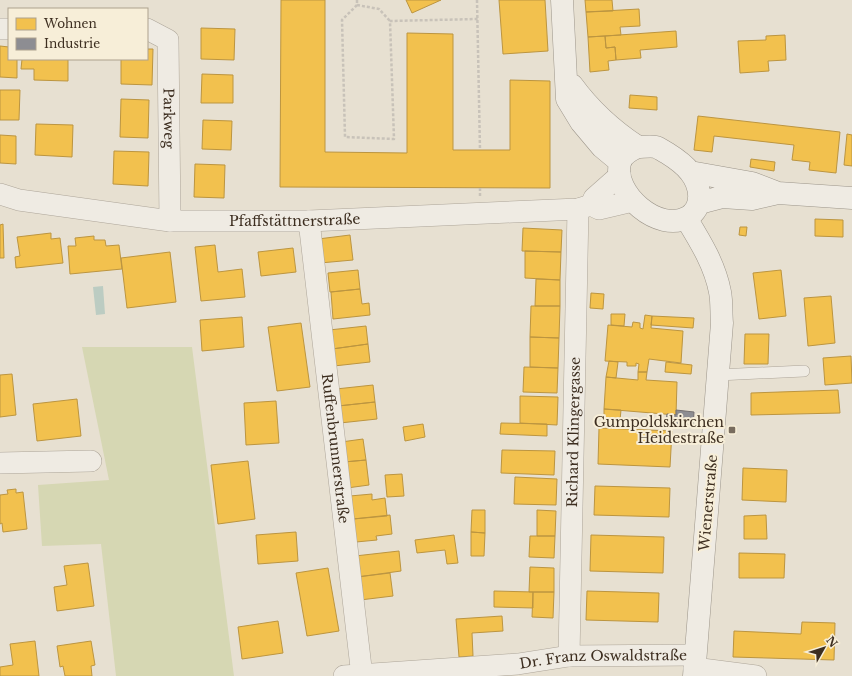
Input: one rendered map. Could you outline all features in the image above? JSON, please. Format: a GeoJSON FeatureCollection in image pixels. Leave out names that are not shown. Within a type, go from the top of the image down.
{"type":"FeatureCollection","features":[{"type":"Feature","properties":{"kind":"street"},"geometry":{"type":"LineString","coordinates":[[562,0],[567,99],[581,122],[620,169],[626,190],[633,201],[637,206],[652,217],[672,222],[693,210],[722,197],[752,199],[778,193],[852,198]]}},
{"type":"Feature","properties":{"kind":"street","name":"Parkweg"},"geometry":{"type":"LineString","coordinates":[[148,30],[168,40],[170,221]]}},
{"type":"Feature","properties":{"kind":"street","name":"Wienerstraße"},"geometry":{"type":"LineString","coordinates":[[566,76],[594,113],[616,133],[638,147],[656,147],[676,159],[690,172],[698,187],[693,210],[700,240],[711,264],[720,292],[722,323],[694,666]]}},
{"type":"Feature","properties":{"kind":"street"},"geometry":{"type":"LineString","coordinates":[[584,207],[620,169],[628,152],[638,147]]}},
{"type":"Feature","properties":{"kind":"street"},"geometry":{"type":"LineString","coordinates":[[690,172],[752,183],[778,193]]}},
{"type":"Feature","properties":{"kind":"street","name":"Pfaffstättnerstraße"},"geometry":{"type":"LineString","coordinates":[[0,194],[19,200],[170,221],[309,221],[584,207],[599,209],[633,201]]}},
{"type":"Feature","properties":{"kind":"street","name":"Richard Klingergasse"},"geometry":{"type":"LineString","coordinates":[[570,656],[584,207]]}},
{"type":"Feature","properties":{"kind":"street","name":"Ruffenbrunnerstraße"},"geometry":{"type":"LineString","coordinates":[[309,221],[356,675]]}},
{"type":"Feature","properties":{"kind":"street"},"geometry":{"type":"LineString","coordinates":[[0,463],[91,461]]}},
{"type":"Feature","properties":{"kind":"street","name":"Dr. Franz Oswaldstraße"},"geometry":{"type":"LineString","coordinates":[[356,675],[518,670],[570,656],[694,666],[756,676]]}},
{"type":"Feature","properties":{"kind":"lane"},"geometry":{"type":"LineString","coordinates":[[718,376],[804,372]]}},
{"type":"Feature","properties":{"kind":"path"},"geometry":{"type":"LineString","coordinates":[[357,0],[357,5],[342,20],[346,137],[394,139],[390,21],[379,9],[357,5]]}},
{"type":"Feature","properties":{"kind":"path"},"geometry":{"type":"LineString","coordinates":[[477,0],[480,150]]}},
{"type":"Feature","properties":{"kind":"path"},"geometry":{"type":"LineString","coordinates":[[390,21],[478,19]]}},
{"type":"Feature","properties":{"kind":"green space"},"geometry":{"type":"Polygon","coordinates":[[[82,347],[192,347],[234,676],[116,676],[101,544],[42,546],[38,485],[109,480],[82,347]]]}},
{"type":"Feature","properties":{"kind":"shaded area"},"geometry":{"type":"Polygon","coordinates":[[[103,286],[105,314],[96,315],[93,287],[103,286]]]}},
{"type":"Feature","properties":{"kind":"building: Wohnen"},"geometry":{"type":"Polygon","coordinates":[[[281,0],[325,0],[325,152],[407,153],[407,33],[453,34],[453,150],[510,150],[510,80],[550,81],[550,188],[280,187],[281,0]]]}},
{"type":"Feature","properties":{"kind":"building: Wohnen"},"geometry":{"type":"Polygon","coordinates":[[[406,0],[441,0],[412,13],[406,0]]]}},
{"type":"Feature","properties":{"kind":"building: Wohnen"},"geometry":{"type":"Polygon","coordinates":[[[499,0],[545,0],[548,51],[503,54],[499,0]]]}},
{"type":"Feature","properties":{"kind":"building: Wohnen"},"geometry":{"type":"Polygon","coordinates":[[[585,0],[612,0],[613,11],[586,12],[585,0]]]}},
{"type":"Feature","properties":{"kind":"building: Wohnen"},"geometry":{"type":"Polygon","coordinates":[[[639,9],[640,26],[620,27],[621,35],[588,37],[586,12],[639,9]]]}},
{"type":"Feature","properties":{"kind":"building: Wohnen"},"geometry":{"type":"Polygon","coordinates":[[[201,28],[235,29],[234,60],[201,59],[201,28]]]}},
{"type":"Feature","properties":{"kind":"building: Wohnen"},"geometry":{"type":"Polygon","coordinates":[[[676,31],[677,47],[640,50],[641,58],[616,60],[615,47],[606,48],[605,36],[676,31]]]}},
{"type":"Feature","properties":{"kind":"building: Wohnen"},"geometry":{"type":"Polygon","coordinates":[[[785,35],[786,60],[768,61],[769,71],[740,73],[738,41],[766,40],[766,36],[785,35]]]}},
{"type":"Feature","properties":{"kind":"building: Wohnen"},"geometry":{"type":"Polygon","coordinates":[[[605,36],[606,48],[615,47],[616,60],[608,61],[609,70],[590,72],[588,37],[605,36]]]}},
{"type":"Feature","properties":{"kind":"building: Wohnen"},"geometry":{"type":"Polygon","coordinates":[[[0,46],[8,47],[8,60],[17,60],[17,78],[0,77],[0,46]]]}},
{"type":"Feature","properties":{"kind":"building: Wohnen"},"geometry":{"type":"Polygon","coordinates":[[[148,49],[153,49],[152,85],[121,84],[121,60],[148,60],[148,49]]]}},
{"type":"Feature","properties":{"kind":"building: Wohnen"},"geometry":{"type":"Polygon","coordinates":[[[22,60],[68,60],[68,81],[34,80],[34,69],[21,69],[22,60]]]}},
{"type":"Feature","properties":{"kind":"building: Wohnen"},"geometry":{"type":"Polygon","coordinates":[[[202,74],[233,75],[233,103],[201,103],[202,74]]]}},
{"type":"Feature","properties":{"kind":"building: Wohnen"},"geometry":{"type":"Polygon","coordinates":[[[0,90],[20,90],[19,120],[0,120],[0,90]]]}},
{"type":"Feature","properties":{"kind":"building: Wohnen"},"geometry":{"type":"Polygon","coordinates":[[[630,95],[657,97],[657,110],[629,108],[630,95]]]}},
{"type":"Feature","properties":{"kind":"building: Wohnen"},"geometry":{"type":"Polygon","coordinates":[[[121,99],[149,100],[148,138],[120,137],[121,99]]]}},
{"type":"Feature","properties":{"kind":"building: Wohnen"},"geometry":{"type":"Polygon","coordinates":[[[698,116],[840,132],[836,173],[809,170],[810,162],[792,160],[794,145],[714,136],[712,152],[694,150],[698,116]]]}},
{"type":"Feature","properties":{"kind":"building: Wohnen"},"geometry":{"type":"Polygon","coordinates":[[[203,120],[232,121],[231,150],[202,149],[203,120]]]}},
{"type":"Feature","properties":{"kind":"building: Wohnen"},"geometry":{"type":"Polygon","coordinates":[[[36,124],[73,125],[72,157],[35,155],[36,124]]]}},
{"type":"Feature","properties":{"kind":"building: Wohnen"},"geometry":{"type":"Polygon","coordinates":[[[847,134],[852,135],[852,166],[844,165],[847,134]]]}},
{"type":"Feature","properties":{"kind":"building: Wohnen"},"geometry":{"type":"Polygon","coordinates":[[[0,135],[16,136],[16,164],[0,163],[0,135]]]}},
{"type":"Feature","properties":{"kind":"building: Wohnen"},"geometry":{"type":"Polygon","coordinates":[[[114,151],[149,152],[148,186],[113,184],[114,151]]]}},
{"type":"Feature","properties":{"kind":"building: Wohnen"},"geometry":{"type":"Polygon","coordinates":[[[751,159],[775,162],[774,171],[750,167],[751,159]]]}},
{"type":"Feature","properties":{"kind":"building: Wohnen"},"geometry":{"type":"Polygon","coordinates":[[[195,164],[225,165],[224,198],[194,197],[195,164]]]}},
{"type":"Feature","properties":{"kind":"building: Wohnen"},"geometry":{"type":"Polygon","coordinates":[[[815,219],[843,220],[843,237],[815,236],[815,219]]]}},
{"type":"Feature","properties":{"kind":"building: Wohnen"},"geometry":{"type":"Polygon","coordinates":[[[3,224],[4,258],[0,258],[0,225],[3,224]]]}},
{"type":"Feature","properties":{"kind":"building: Wohnen"},"geometry":{"type":"Polygon","coordinates":[[[740,227],[747,227],[746,236],[739,235],[740,227]]]}},
{"type":"Feature","properties":{"kind":"building: Wohnen"},"geometry":{"type":"Polygon","coordinates":[[[523,228],[562,230],[561,252],[522,251],[523,228]]]}},
{"type":"Feature","properties":{"kind":"building: Wohnen"},"geometry":{"type":"Polygon","coordinates":[[[51,233],[51,239],[60,238],[63,263],[16,268],[15,257],[20,256],[17,237],[51,233]]]}},
{"type":"Feature","properties":{"kind":"building: Wohnen"},"geometry":{"type":"Polygon","coordinates":[[[350,235],[353,260],[320,263],[318,239],[350,235]]]}},
{"type":"Feature","properties":{"kind":"building: Wohnen"},"geometry":{"type":"Polygon","coordinates":[[[94,236],[94,240],[105,240],[106,246],[119,245],[122,269],[70,274],[68,246],[76,246],[75,238],[94,236]]]}},
{"type":"Feature","properties":{"kind":"building: Wohnen"},"geometry":{"type":"Polygon","coordinates":[[[215,245],[218,272],[242,269],[245,297],[201,301],[195,247],[215,245]]]}},
{"type":"Feature","properties":{"kind":"building: Wohnen"},"geometry":{"type":"Polygon","coordinates":[[[293,248],[296,272],[261,276],[258,252],[293,248]]]}},
{"type":"Feature","properties":{"kind":"building: Wohnen"},"geometry":{"type":"Polygon","coordinates":[[[525,251],[561,252],[560,280],[525,278],[525,251]]]}},
{"type":"Feature","properties":{"kind":"building: Wohnen"},"geometry":{"type":"Polygon","coordinates":[[[170,252],[176,302],[127,308],[121,258],[170,252]]]}},
{"type":"Feature","properties":{"kind":"building: Wohnen"},"geometry":{"type":"Polygon","coordinates":[[[358,270],[360,289],[330,292],[328,273],[358,270]]]}},
{"type":"Feature","properties":{"kind":"building: Wohnen"},"geometry":{"type":"Polygon","coordinates":[[[781,270],[786,316],[759,319],[753,273],[781,270]]]}},
{"type":"Feature","properties":{"kind":"building: Wohnen"},"geometry":{"type":"Polygon","coordinates":[[[536,279],[560,280],[560,306],[535,306],[536,279]]]}},
{"type":"Feature","properties":{"kind":"building: Wohnen"},"geometry":{"type":"Polygon","coordinates":[[[360,289],[362,304],[369,303],[370,315],[333,319],[331,292],[360,289]]]}},
{"type":"Feature","properties":{"kind":"building: Wohnen"},"geometry":{"type":"Polygon","coordinates":[[[591,293],[604,294],[603,309],[590,308],[591,293]]]}},
{"type":"Feature","properties":{"kind":"building: Wohnen"},"geometry":{"type":"Polygon","coordinates":[[[831,296],[835,343],[808,346],[804,298],[831,296]]]}},
{"type":"Feature","properties":{"kind":"building: Wohnen"},"geometry":{"type":"Polygon","coordinates":[[[531,306],[560,306],[559,338],[530,337],[531,306]]]}},
{"type":"Feature","properties":{"kind":"building: Wohnen"},"geometry":{"type":"Polygon","coordinates":[[[611,314],[625,314],[624,326],[611,325],[611,314]]]}},
{"type":"Feature","properties":{"kind":"building: Wohnen"},"geometry":{"type":"Polygon","coordinates":[[[645,315],[652,316],[651,328],[683,331],[681,363],[649,359],[647,372],[638,372],[639,364],[636,363],[636,366],[627,366],[627,362],[605,361],[608,325],[632,327],[633,322],[640,323],[640,328],[643,329],[645,315]]]}},
{"type":"Feature","properties":{"kind":"building: Wohnen"},"geometry":{"type":"Polygon","coordinates":[[[652,316],[694,318],[693,328],[651,325],[652,316]]]}},
{"type":"Feature","properties":{"kind":"building: Wohnen"},"geometry":{"type":"Polygon","coordinates":[[[242,317],[244,347],[202,351],[200,320],[242,317]]]}},
{"type":"Feature","properties":{"kind":"building: Wohnen"},"geometry":{"type":"Polygon","coordinates":[[[301,323],[310,387],[277,391],[268,327],[301,323]]]}},
{"type":"Feature","properties":{"kind":"building: Wohnen"},"geometry":{"type":"Polygon","coordinates":[[[366,326],[368,344],[332,349],[329,330],[366,326]]]}},
{"type":"Feature","properties":{"kind":"building: Wohnen"},"geometry":{"type":"Polygon","coordinates":[[[745,334],[769,334],[768,364],[744,364],[745,334]]]}},
{"type":"Feature","properties":{"kind":"building: Wohnen"},"geometry":{"type":"Polygon","coordinates":[[[530,337],[559,338],[558,368],[530,367],[530,337]]]}},
{"type":"Feature","properties":{"kind":"building: Wohnen"},"geometry":{"type":"Polygon","coordinates":[[[368,344],[370,362],[334,366],[332,349],[368,344]]]}},
{"type":"Feature","properties":{"kind":"building: Wohnen"},"geometry":{"type":"Polygon","coordinates":[[[851,356],[852,383],[825,385],[823,358],[851,356]]]}},
{"type":"Feature","properties":{"kind":"building: Wohnen"},"geometry":{"type":"Polygon","coordinates":[[[609,361],[618,362],[616,378],[606,377],[609,361]]]}},
{"type":"Feature","properties":{"kind":"building: Wohnen"},"geometry":{"type":"Polygon","coordinates":[[[666,362],[692,365],[691,374],[665,372],[666,362]]]}},
{"type":"Feature","properties":{"kind":"building: Wohnen"},"geometry":{"type":"Polygon","coordinates":[[[524,367],[558,368],[557,393],[523,392],[524,367]]]}},
{"type":"Feature","properties":{"kind":"building: Wohnen"},"geometry":{"type":"Polygon","coordinates":[[[638,372],[647,372],[646,380],[677,382],[676,415],[604,409],[606,377],[638,380],[638,372]]]}},
{"type":"Feature","properties":{"kind":"building: Wohnen"},"geometry":{"type":"Polygon","coordinates":[[[12,374],[16,415],[0,417],[0,375],[12,374]]]}},
{"type":"Feature","properties":{"kind":"building: Wohnen"},"geometry":{"type":"Polygon","coordinates":[[[373,385],[375,402],[338,406],[336,389],[373,385]]]}},
{"type":"Feature","properties":{"kind":"building: Wohnen"},"geometry":{"type":"Polygon","coordinates":[[[838,390],[840,413],[751,415],[751,393],[838,390]]]}},
{"type":"Feature","properties":{"kind":"building: Wohnen"},"geometry":{"type":"Polygon","coordinates":[[[520,396],[558,397],[557,425],[520,423],[520,396]]]}},
{"type":"Feature","properties":{"kind":"building: Wohnen"},"geometry":{"type":"Polygon","coordinates":[[[77,399],[81,436],[37,441],[33,404],[77,399]]]}},
{"type":"Feature","properties":{"kind":"building: Wohnen"},"geometry":{"type":"Polygon","coordinates":[[[276,401],[279,443],[246,445],[244,403],[276,401]]]}},
{"type":"Feature","properties":{"kind":"building: Wohnen"},"geometry":{"type":"Polygon","coordinates":[[[375,402],[377,419],[340,423],[338,406],[375,402]]]}},
{"type":"Feature","properties":{"kind":"building: Wohnen"},"geometry":{"type":"Polygon","coordinates":[[[604,409],[621,410],[620,420],[604,419],[604,409]]]}},
{"type":"Feature","properties":{"kind":"building: Wohnen"},"geometry":{"type":"Polygon","coordinates":[[[501,423],[547,424],[547,436],[500,434],[501,423]]]}},
{"type":"Feature","properties":{"kind":"building: Wohnen"},"geometry":{"type":"Polygon","coordinates":[[[423,424],[425,437],[405,441],[403,427],[423,424]]]}},
{"type":"Feature","properties":{"kind":"building: Wohnen"},"geometry":{"type":"Polygon","coordinates":[[[599,428],[672,431],[670,467],[598,464],[599,428]]]}},
{"type":"Feature","properties":{"kind":"building: Wohnen"},"geometry":{"type":"Polygon","coordinates":[[[363,439],[366,460],[344,462],[341,442],[363,439]]]}},
{"type":"Feature","properties":{"kind":"building: Wohnen"},"geometry":{"type":"Polygon","coordinates":[[[502,450],[555,451],[554,475],[501,473],[502,450]]]}},
{"type":"Feature","properties":{"kind":"building: Wohnen"},"geometry":{"type":"Polygon","coordinates":[[[366,460],[369,485],[347,488],[344,462],[366,460]]]}},
{"type":"Feature","properties":{"kind":"building: Wohnen"},"geometry":{"type":"Polygon","coordinates":[[[248,461],[255,519],[218,524],[211,465],[248,461]]]}},
{"type":"Feature","properties":{"kind":"building: Wohnen"},"geometry":{"type":"Polygon","coordinates":[[[743,468],[787,470],[786,502],[742,500],[743,468]]]}},
{"type":"Feature","properties":{"kind":"building: Wohnen"},"geometry":{"type":"Polygon","coordinates":[[[402,474],[404,496],[387,497],[385,475],[402,474]]]}},
{"type":"Feature","properties":{"kind":"building: Wohnen"},"geometry":{"type":"Polygon","coordinates":[[[515,477],[557,479],[556,505],[514,504],[515,477]]]}},
{"type":"Feature","properties":{"kind":"building: Wohnen"},"geometry":{"type":"Polygon","coordinates":[[[595,486],[670,488],[669,517],[594,515],[595,486]]]}},
{"type":"Feature","properties":{"kind":"building: Wohnen"},"geometry":{"type":"Polygon","coordinates":[[[16,489],[16,493],[23,492],[27,529],[3,532],[2,523],[0,524],[0,495],[8,494],[7,490],[16,489]]]}},
{"type":"Feature","properties":{"kind":"building: Wohnen"},"geometry":{"type":"Polygon","coordinates":[[[372,494],[372,500],[385,498],[387,516],[353,519],[350,496],[372,494]]]}},
{"type":"Feature","properties":{"kind":"building: Wohnen"},"geometry":{"type":"Polygon","coordinates":[[[472,510],[485,510],[485,533],[471,532],[472,510]]]}},
{"type":"Feature","properties":{"kind":"building: Wohnen"},"geometry":{"type":"Polygon","coordinates":[[[537,510],[556,511],[555,536],[537,536],[537,510]]]}},
{"type":"Feature","properties":{"kind":"building: Wohnen"},"geometry":{"type":"Polygon","coordinates":[[[390,515],[392,534],[376,536],[377,540],[356,542],[353,519],[390,515]]]}},
{"type":"Feature","properties":{"kind":"building: Wohnen"},"geometry":{"type":"Polygon","coordinates":[[[766,515],[767,539],[744,539],[744,516],[766,515]]]}},
{"type":"Feature","properties":{"kind":"building: Wohnen"},"geometry":{"type":"Polygon","coordinates":[[[296,532],[298,561],[258,564],[256,535],[296,532]]]}},
{"type":"Feature","properties":{"kind":"building: Wohnen"},"geometry":{"type":"Polygon","coordinates":[[[471,532],[485,533],[484,556],[471,556],[471,532]]]}},
{"type":"Feature","properties":{"kind":"building: Wohnen"},"geometry":{"type":"Polygon","coordinates":[[[454,535],[458,563],[447,564],[445,550],[417,553],[415,540],[454,535]]]}},
{"type":"Feature","properties":{"kind":"building: Wohnen"},"geometry":{"type":"Polygon","coordinates":[[[591,535],[664,537],[663,573],[590,571],[591,535]]]}},
{"type":"Feature","properties":{"kind":"building: Wohnen"},"geometry":{"type":"Polygon","coordinates":[[[530,536],[555,536],[554,558],[529,557],[530,536]]]}},
{"type":"Feature","properties":{"kind":"building: Wohnen"},"geometry":{"type":"Polygon","coordinates":[[[399,551],[401,571],[357,577],[355,556],[399,551]]]}},
{"type":"Feature","properties":{"kind":"building: Wohnen"},"geometry":{"type":"Polygon","coordinates":[[[739,553],[785,554],[784,578],[739,578],[739,553]]]}},
{"type":"Feature","properties":{"kind":"building: Wohnen"},"geometry":{"type":"Polygon","coordinates":[[[88,563],[94,606],[57,611],[54,587],[67,585],[64,566],[88,563]]]}},
{"type":"Feature","properties":{"kind":"building: Wohnen"},"geometry":{"type":"Polygon","coordinates":[[[530,567],[554,568],[554,592],[529,592],[530,567]]]}},
{"type":"Feature","properties":{"kind":"building: Wohnen"},"geometry":{"type":"Polygon","coordinates":[[[328,568],[339,631],[307,636],[296,573],[328,568]]]}},
{"type":"Feature","properties":{"kind":"building: Wohnen"},"geometry":{"type":"Polygon","coordinates":[[[390,573],[393,596],[360,600],[357,577],[390,573]]]}},
{"type":"Feature","properties":{"kind":"building: Wohnen"},"geometry":{"type":"Polygon","coordinates":[[[494,591],[533,592],[533,608],[494,607],[494,591]]]}},
{"type":"Feature","properties":{"kind":"building: Wohnen"},"geometry":{"type":"Polygon","coordinates":[[[587,591],[659,593],[658,622],[586,620],[587,591]]]}},
{"type":"Feature","properties":{"kind":"building: Wohnen"},"geometry":{"type":"Polygon","coordinates":[[[533,592],[554,592],[553,618],[532,617],[533,592]]]}},
{"type":"Feature","properties":{"kind":"building: Wohnen"},"geometry":{"type":"Polygon","coordinates":[[[502,616],[503,631],[472,633],[473,656],[459,657],[456,619],[502,616]]]}},
{"type":"Feature","properties":{"kind":"building: Wohnen"},"geometry":{"type":"Polygon","coordinates":[[[278,621],[283,653],[242,659],[238,627],[278,621]]]}},
{"type":"Feature","properties":{"kind":"building: Wohnen"},"geometry":{"type":"Polygon","coordinates":[[[802,622],[835,623],[834,660],[733,657],[734,631],[801,634],[802,622]]]}},
{"type":"Feature","properties":{"kind":"building: Wohnen"},"geometry":{"type":"Polygon","coordinates":[[[35,641],[39,676],[0,676],[0,667],[13,665],[10,644],[35,641]]]}},
{"type":"Feature","properties":{"kind":"building: Wohnen"},"geometry":{"type":"Polygon","coordinates":[[[91,641],[95,665],[91,666],[92,676],[65,676],[63,666],[60,667],[57,646],[91,641]]]}},
{"type":"Feature","properties":{"kind":"building: Industrie"},"geometry":{"type":"Polygon","coordinates":[[[676,410],[694,412],[693,425],[666,423],[667,414],[676,415],[676,410]]]}},
{"type":"Feature","properties":{"kind":"place","name":"Gumpoldskirchen Heidestraße"},"geometry":{"type":"Point","coordinates":[732,430]}}]}
